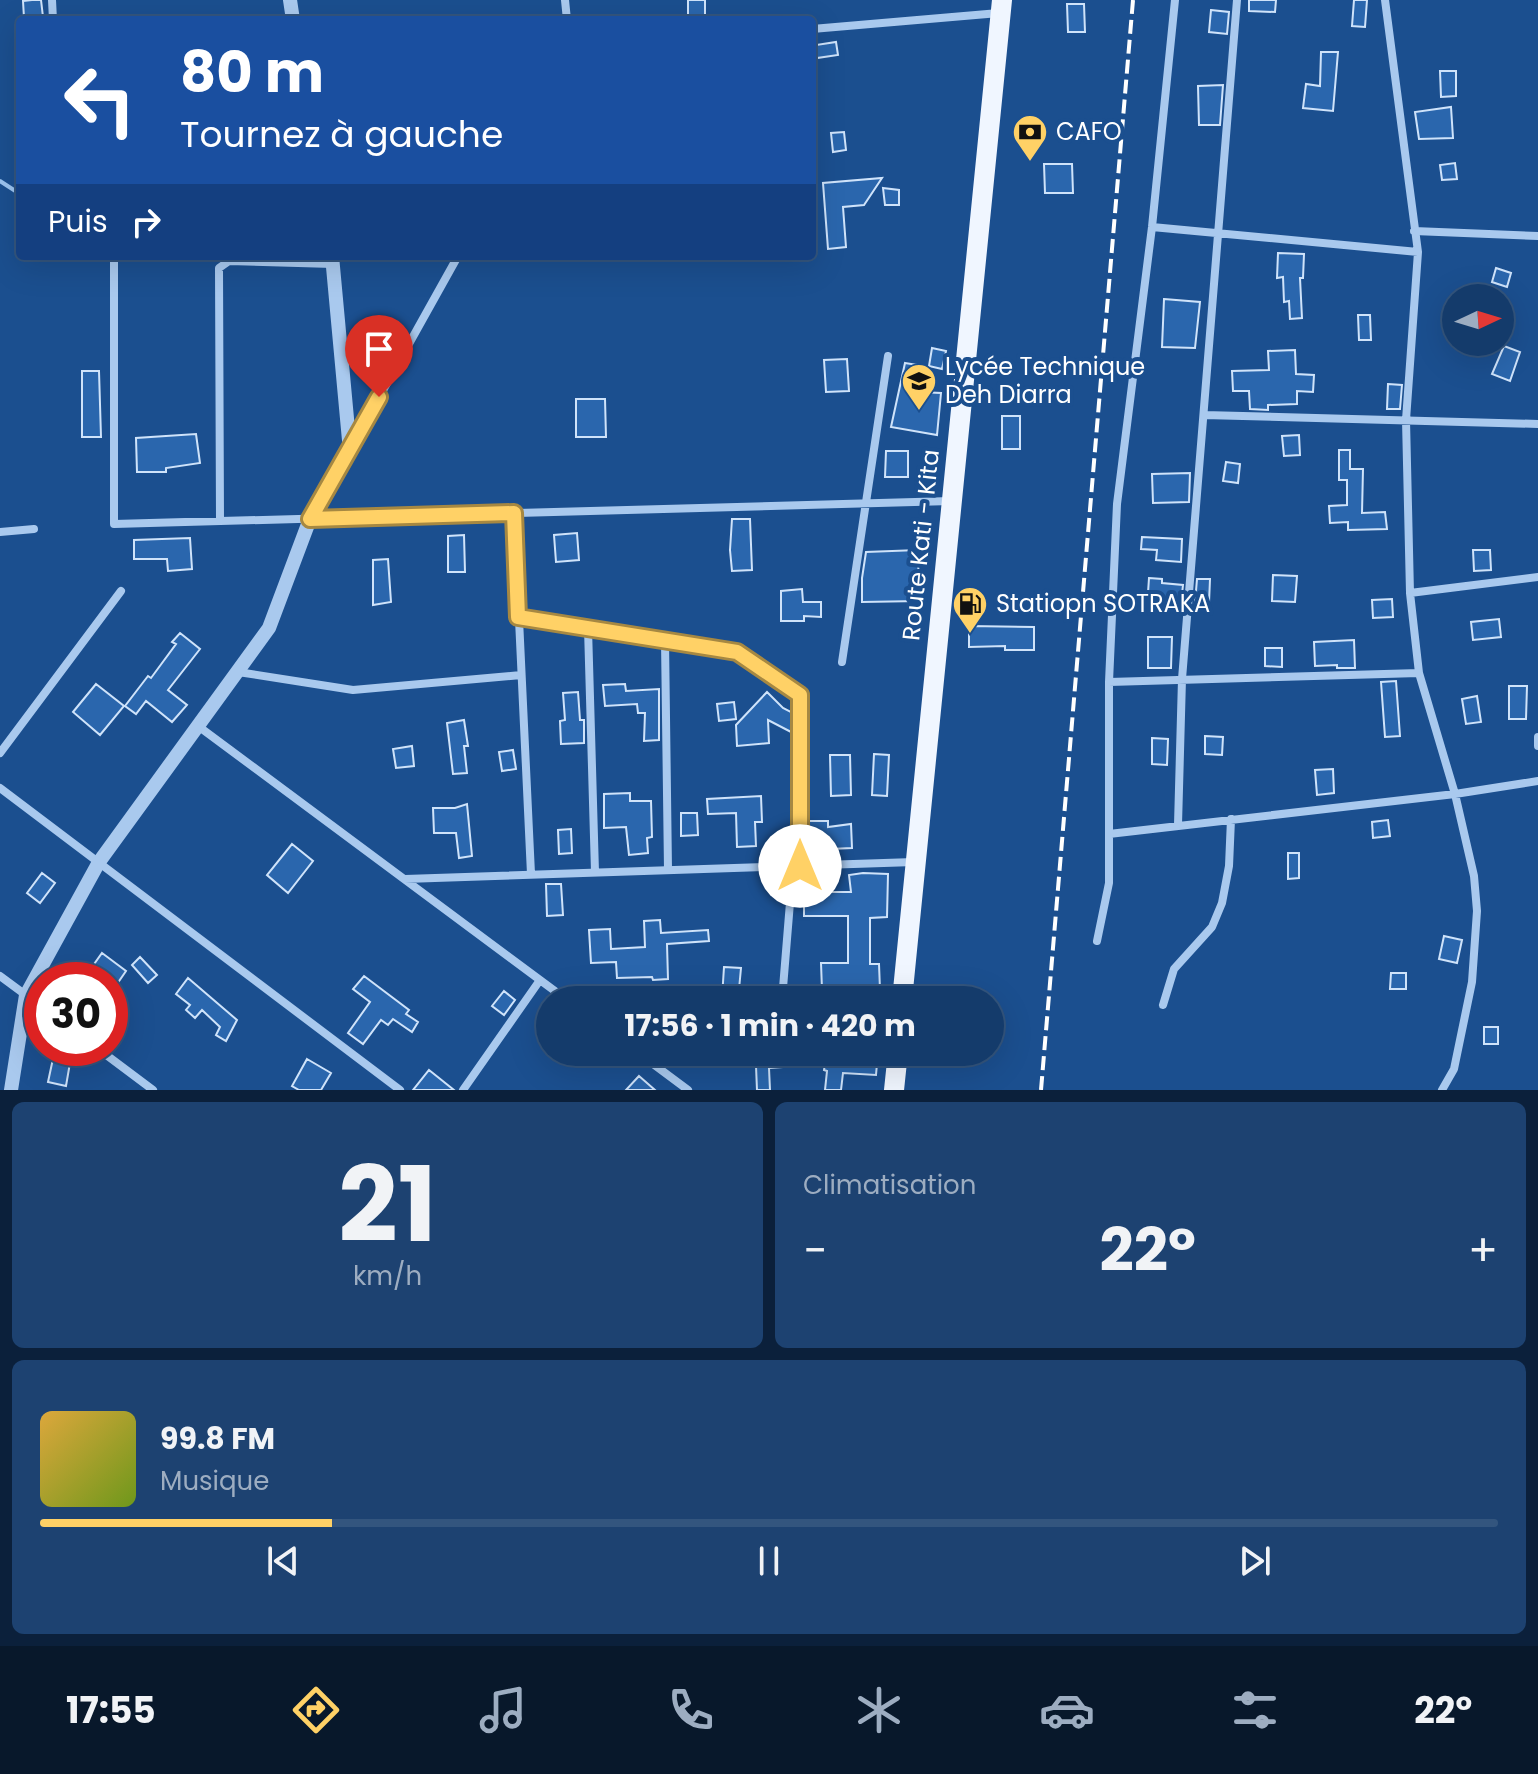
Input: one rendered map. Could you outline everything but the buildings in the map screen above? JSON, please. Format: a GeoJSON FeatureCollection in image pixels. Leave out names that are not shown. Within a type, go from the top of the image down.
{"type":"FeatureCollection","features":[{"type":"Feature","properties":{"kind":"main road","name":"Route Kati - Kita"},"geometry":{"type":"LineString","coordinates":[[903,986],[1001,6]]}},
{"type":"Feature","properties":{"kind":"main road"},"geometry":{"type":"LineString","coordinates":[[894,1090],[897,1066]]}},
{"type":"Feature","properties":{"kind":"street"},"geometry":{"type":"LineString","coordinates":[[1097,941],[1109,883],[1109,682],[1117,504],[1152,227],[1175,0]]}},
{"type":"Feature","properties":{"kind":"street"},"geometry":{"type":"LineString","coordinates":[[1178,825],[1182,679],[1237,0]]}},
{"type":"Feature","properties":{"kind":"street"},"geometry":{"type":"LineString","coordinates":[[1385,0],[1418,252],[1406,420],[1410,593],[1419,673],[1455,794],[1474,876],[1477,911],[1472,982],[1454,1069],[1442,1090]]}},
{"type":"Feature","properties":{"kind":"street"},"geometry":{"type":"LineString","coordinates":[[816,29],[1001,6]]}},
{"type":"Feature","properties":{"kind":"street"},"geometry":{"type":"LineString","coordinates":[[1152,227],[1418,252]]}},
{"type":"Feature","properties":{"kind":"street"},"geometry":{"type":"LineString","coordinates":[[1414,231],[1538,236]]}},
{"type":"Feature","properties":{"kind":"street"},"geometry":{"type":"LineString","coordinates":[[114,260],[114,524],[951,501]]}},
{"type":"Feature","properties":{"kind":"street"},"geometry":{"type":"LineString","coordinates":[[220,521],[219,268],[229,261],[332,260],[350,451]]}},
{"type":"Feature","properties":{"kind":"street"},"geometry":{"type":"LineString","coordinates":[[44,962],[99,862],[269,628],[310,519],[456,260]]}},
{"type":"Feature","properties":{"kind":"street"},"geometry":{"type":"LineString","coordinates":[[842,662],[888,356]]}},
{"type":"Feature","properties":{"kind":"street"},"geometry":{"type":"LineString","coordinates":[[1204,415],[1538,424]]}},
{"type":"Feature","properties":{"kind":"street"},"geometry":{"type":"LineString","coordinates":[[514,513],[531,874]]}},
{"type":"Feature","properties":{"kind":"street"},"geometry":{"type":"LineString","coordinates":[[0,532],[34,529]]}},
{"type":"Feature","properties":{"kind":"street"},"geometry":{"type":"LineString","coordinates":[[1410,593],[1538,577]]}},
{"type":"Feature","properties":{"kind":"street"},"geometry":{"type":"LineString","coordinates":[[0,753],[121,591]]}},
{"type":"Feature","properties":{"kind":"street"},"geometry":{"type":"LineString","coordinates":[[518,617],[737,652],[800,695],[796,866],[783,986]]}},
{"type":"Feature","properties":{"kind":"street"},"geometry":{"type":"LineString","coordinates":[[588,628],[595,872]]}},
{"type":"Feature","properties":{"kind":"street"},"geometry":{"type":"LineString","coordinates":[[665,640],[668,870]]}},
{"type":"Feature","properties":{"kind":"street"},"geometry":{"type":"LineString","coordinates":[[238,672],[353,690],[521,675]]}},
{"type":"Feature","properties":{"kind":"street"},"geometry":{"type":"LineString","coordinates":[[1109,682],[1419,673]]}},
{"type":"Feature","properties":{"kind":"street"},"geometry":{"type":"LineString","coordinates":[[198,726],[548,986]]}},
{"type":"Feature","properties":{"kind":"street"},"geometry":{"type":"LineString","coordinates":[[1538,737],[1538,744]]}},
{"type":"Feature","properties":{"kind":"street"},"geometry":{"type":"LineString","coordinates":[[1109,834],[1455,794],[1538,781]]}},
{"type":"Feature","properties":{"kind":"street"},"geometry":{"type":"LineString","coordinates":[[0,788],[400,1090]]}},
{"type":"Feature","properties":{"kind":"street"},"geometry":{"type":"LineString","coordinates":[[1163,1005],[1174,969],[1212,927],[1222,903],[1229,866],[1231,819]]}},
{"type":"Feature","properties":{"kind":"street"},"geometry":{"type":"LineString","coordinates":[[405,879],[915,862]]}},
{"type":"Feature","properties":{"kind":"street"},"geometry":{"type":"LineString","coordinates":[[0,976],[24,994]]}},
{"type":"Feature","properties":{"kind":"street"},"geometry":{"type":"LineString","coordinates":[[463,1090],[540,980]]}},
{"type":"Feature","properties":{"kind":"street"},"geometry":{"type":"LineString","coordinates":[[11,1090],[24,1008]]}},
{"type":"Feature","properties":{"kind":"street"},"geometry":{"type":"LineString","coordinates":[[121,1066],[153,1090]]}},
{"type":"Feature","properties":{"kind":"street"},"geometry":{"type":"LineString","coordinates":[[656,1066],[688,1090]]}},
{"type":"Feature","properties":{"kind":"waterway"},"geometry":{"type":"LineString","coordinates":[[0,181],[16,191]]}},
{"type":"Feature","properties":{"kind":"railway"},"geometry":{"type":"LineString","coordinates":[[1041,1090],[1133,0]]}},
{"type":"Feature","properties":{"kind":"place","name":"CAFO"},"geometry":{"type":"Point","coordinates":[1030,163]}},
{"type":"Feature","properties":{"kind":"place","name":"Lycée Technique Deh Diarra"},"geometry":{"type":"Point","coordinates":[919,412]}},
{"type":"Feature","properties":{"kind":"place","name":"Statiopn SOTRAKA"},"geometry":{"type":"Point","coordinates":[970,635]}},
{"type":"Feature","properties":{"kind":"route"},"geometry":{"type":"LineString","coordinates":[[379,397],[310,519],[514,513],[518,617],[737,652],[800,695],[800,866]]}}]}
